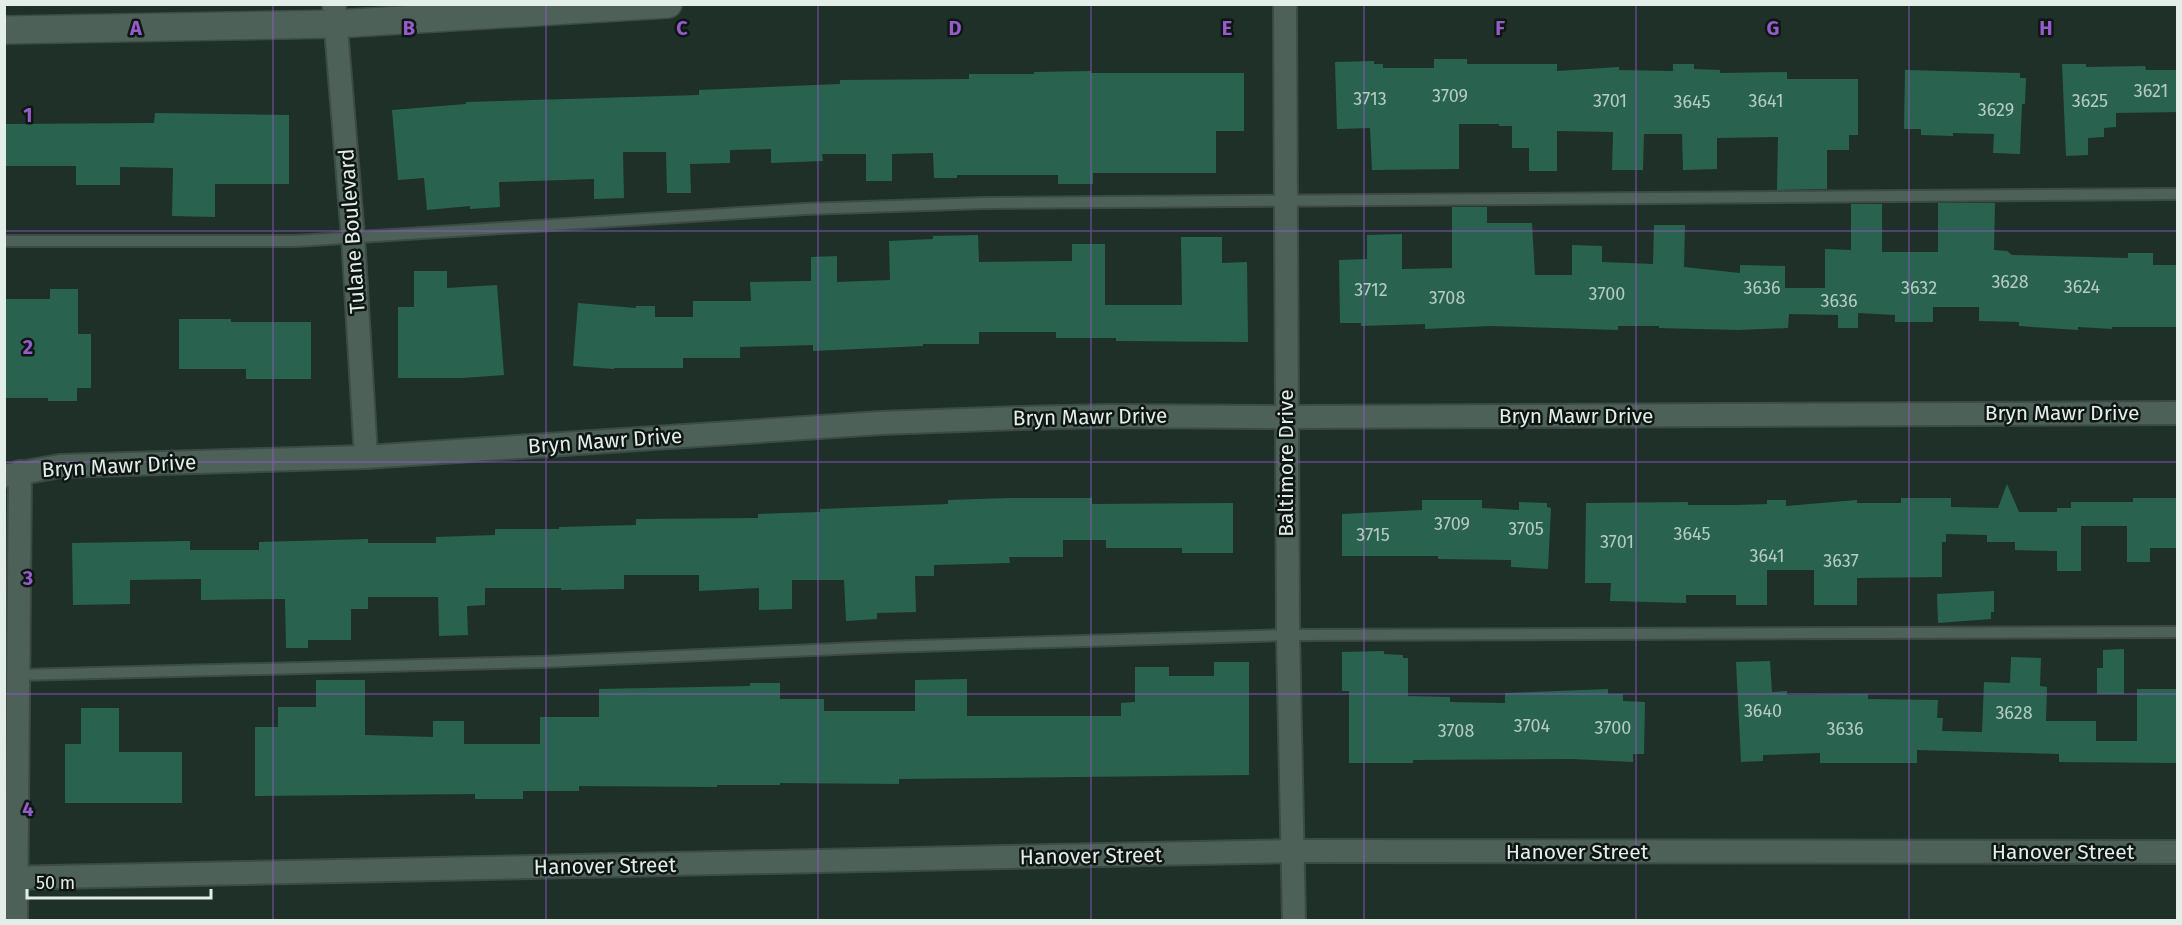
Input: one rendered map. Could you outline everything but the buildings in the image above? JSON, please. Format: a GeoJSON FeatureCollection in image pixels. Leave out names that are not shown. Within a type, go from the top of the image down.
{"type":"FeatureCollection","features":[{"type":"Feature","properties":{"kind":"street"},"geometry":{"type":"LineString","coordinates":[[4,30],[335,14],[668,4]]}},
{"type":"Feature","properties":{"kind":"street","name":"Baltimore Drive"},"geometry":{"type":"LineString","coordinates":[[1285,4],[1288,635],[1294,921]]}},
{"type":"Feature","properties":{"kind":"street","name":"Tulane Boulevard"},"geometry":{"type":"LineString","coordinates":[[335,14],[353,237],[366,457]]}},
{"type":"Feature","properties":{"kind":"street","name":"Bryn Mawr Drive"},"geometry":{"type":"LineString","coordinates":[[12,474],[60,466],[366,457],[880,423],[1111,416],[2178,413]]}},
{"type":"Feature","properties":{"kind":"street"},"geometry":{"type":"LineString","coordinates":[[12,474],[14,683],[10,878],[16,921]]}},
{"type":"Feature","properties":{"kind":"street","name":"Hanover Street"},"geometry":{"type":"LineString","coordinates":[[10,878],[1294,851],[2178,852]]}},
{"type":"Feature","properties":{"kind":"lane"},"geometry":{"type":"LineString","coordinates":[[4,241],[296,242],[804,209],[985,203],[2178,194]]}},
{"type":"Feature","properties":{"kind":"lane"},"geometry":{"type":"LineString","coordinates":[[14,683],[883,647],[1288,635],[2178,632]]}}]}
